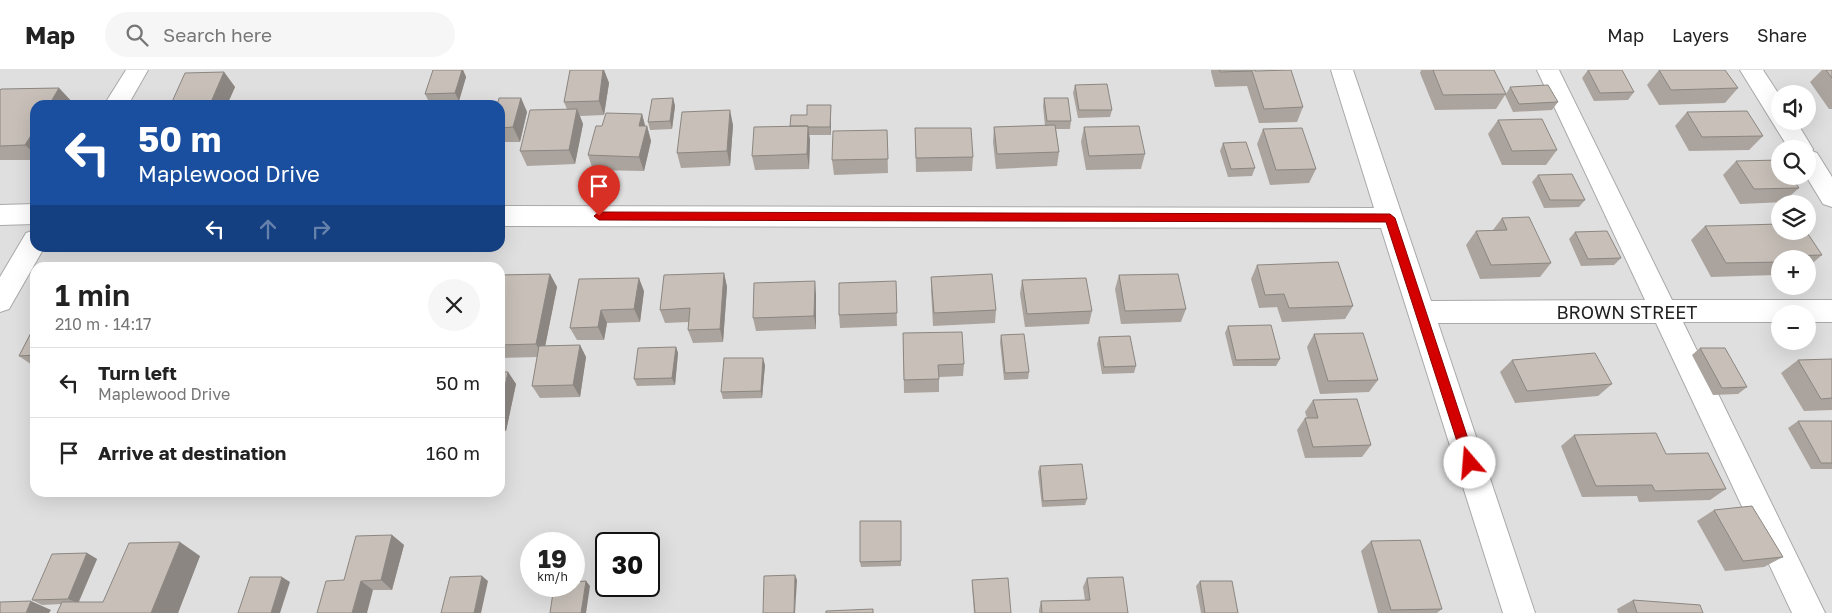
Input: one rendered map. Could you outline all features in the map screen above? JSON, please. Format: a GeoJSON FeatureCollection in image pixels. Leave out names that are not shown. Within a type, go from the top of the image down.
{"type":"FeatureCollection","features":[{"type":"Feature","properties":{"kind":"street"},"geometry":{"type":"LineString","coordinates":[[119,100],[137,70]]}},
{"type":"Feature","properties":{"kind":"street"},"geometry":{"type":"LineString","coordinates":[[1342,70],[1519,613]]}},
{"type":"Feature","properties":{"kind":"street"},"geometry":{"type":"LineString","coordinates":[[1548,70],[1662,311],[1809,613]]}},
{"type":"Feature","properties":{"kind":"street"},"geometry":{"type":"LineString","coordinates":[[1751,70],[1771,101]]}},
{"type":"Feature","properties":{"kind":"street"},"geometry":{"type":"LineString","coordinates":[[1816,171],[1832,197]]}},
{"type":"Feature","properties":{"kind":"street"},"geometry":{"type":"LineString","coordinates":[[0,215],[30,214]]}},
{"type":"Feature","properties":{"kind":"street"},"geometry":{"type":"LineString","coordinates":[[505,216],[1390,218]]}},
{"type":"Feature","properties":{"kind":"street"},"geometry":{"type":"LineString","coordinates":[[0,301],[30,249]]}},
{"type":"Feature","properties":{"kind":"street","name":"BROWN STREET"},"geometry":{"type":"LineString","coordinates":[[1422,312],[1832,311]]}},
{"type":"Feature","properties":{"kind":"shaded area"},"geometry":{"type":"Polygon","coordinates":[[[0,70],[1832,70],[1832,613],[0,613],[0,70]]]}},
{"type":"Feature","properties":{"kind":"building"},"geometry":{"type":"Polygon","coordinates":[[[433,70],[462,70],[455,93],[425,94],[433,70]]]}},
{"type":"Feature","properties":{"kind":"building"},"geometry":{"type":"Polygon","coordinates":[[[570,70],[603,70],[599,101],[564,102],[570,70]]]}},
{"type":"Feature","properties":{"kind":"building"},"geometry":{"type":"Polygon","coordinates":[[[1219,70],[1291,70],[1303,107],[1264,109],[1252,71],[1220,72],[1219,70]]]}},
{"type":"Feature","properties":{"kind":"building"},"geometry":{"type":"Polygon","coordinates":[[[1433,70],[1494,70],[1506,94],[1443,95],[1433,70]]]}},
{"type":"Feature","properties":{"kind":"building"},"geometry":{"type":"Polygon","coordinates":[[[1588,70],[1622,70],[1634,92],[1600,93],[1588,70]]]}},
{"type":"Feature","properties":{"kind":"building"},"geometry":{"type":"Polygon","coordinates":[[[1659,70],[1725,70],[1738,88],[1671,90],[1659,70]]]}},
{"type":"Feature","properties":{"kind":"building"},"geometry":{"type":"Polygon","coordinates":[[[1826,70],[1832,70],[1832,78],[1826,70]]]}},
{"type":"Feature","properties":{"kind":"building"},"geometry":{"type":"Polygon","coordinates":[[[224,72],[212,100],[173,100],[185,73],[224,72]]]}},
{"type":"Feature","properties":{"kind":"building"},"geometry":{"type":"Polygon","coordinates":[[[1107,84],[1112,110],[1079,110],[1075,85],[1107,84]]]}},
{"type":"Feature","properties":{"kind":"building"},"geometry":{"type":"Polygon","coordinates":[[[1548,85],[1558,102],[1519,104],[1510,87],[1548,85]]]}},
{"type":"Feature","properties":{"kind":"building"},"geometry":{"type":"Polygon","coordinates":[[[59,88],[52,100],[30,100],[30,137],[25,145],[0,146],[1,89],[59,88]]]}},
{"type":"Feature","properties":{"kind":"building"},"geometry":{"type":"Polygon","coordinates":[[[499,98],[521,98],[513,127],[505,128],[505,100],[498,100],[499,98]]]}},
{"type":"Feature","properties":{"kind":"building"},"geometry":{"type":"Polygon","coordinates":[[[673,98],[670,121],[648,122],[652,99],[673,98]]]}},
{"type":"Feature","properties":{"kind":"building"},"geometry":{"type":"Polygon","coordinates":[[[1044,98],[1068,98],[1071,121],[1047,121],[1044,98]]]}},
{"type":"Feature","properties":{"kind":"building"},"geometry":{"type":"Polygon","coordinates":[[[807,105],[831,105],[830,127],[790,126],[791,115],[807,115],[807,105]]]}},
{"type":"Feature","properties":{"kind":"building"},"geometry":{"type":"Polygon","coordinates":[[[577,109],[569,150],[520,151],[530,110],[577,109]]]}},
{"type":"Feature","properties":{"kind":"building"},"geometry":{"type":"Polygon","coordinates":[[[730,110],[727,151],[677,153],[682,112],[730,110]]]}},
{"type":"Feature","properties":{"kind":"building"},"geometry":{"type":"Polygon","coordinates":[[[1747,111],[1763,136],[1702,137],[1687,112],[1747,111]]]}},
{"type":"Feature","properties":{"kind":"building"},"geometry":{"type":"Polygon","coordinates":[[[606,113],[642,114],[639,126],[647,126],[639,157],[588,155],[596,126],[602,126],[606,113]]]}},
{"type":"Feature","properties":{"kind":"building"},"geometry":{"type":"Polygon","coordinates":[[[1542,119],[1557,150],[1512,151],[1498,120],[1542,119]]]}},
{"type":"Feature","properties":{"kind":"building"},"geometry":{"type":"Polygon","coordinates":[[[1055,125],[1059,152],[997,154],[994,127],[1055,125]]]}},
{"type":"Feature","properties":{"kind":"building"},"geometry":{"type":"Polygon","coordinates":[[[808,126],[807,154],[752,156],[754,127],[808,126]]]}},
{"type":"Feature","properties":{"kind":"building"},"geometry":{"type":"Polygon","coordinates":[[[1139,126],[1145,154],[1089,156],[1084,127],[1139,126]]]}},
{"type":"Feature","properties":{"kind":"building"},"geometry":{"type":"Polygon","coordinates":[[[915,128],[971,128],[973,157],[916,158],[915,128]]]}},
{"type":"Feature","properties":{"kind":"building"},"geometry":{"type":"Polygon","coordinates":[[[1302,128],[1316,169],[1276,170],[1263,129],[1302,128]]]}},
{"type":"Feature","properties":{"kind":"building"},"geometry":{"type":"Polygon","coordinates":[[[887,130],[888,159],[832,160],[833,131],[887,130]]]}},
{"type":"Feature","properties":{"kind":"building"},"geometry":{"type":"Polygon","coordinates":[[[1246,142],[1255,168],[1231,169],[1223,143],[1246,142]]]}},
{"type":"Feature","properties":{"kind":"building"},"geometry":{"type":"Polygon","coordinates":[[[1771,160],[1771,185],[1797,185],[1799,188],[1754,189],[1736,161],[1771,160]]]}},
{"type":"Feature","properties":{"kind":"building"},"geometry":{"type":"Polygon","coordinates":[[[1572,174],[1585,200],[1550,200],[1538,175],[1572,174]]]}},
{"type":"Feature","properties":{"kind":"building"},"geometry":{"type":"Polygon","coordinates":[[[1529,217],[1551,263],[1491,265],[1476,231],[1507,230],[1502,218],[1529,217]]]}},
{"type":"Feature","properties":{"kind":"building"},"geometry":{"type":"Polygon","coordinates":[[[1771,224],[1771,240],[1812,240],[1822,255],[1816,255],[1816,250],[1771,250],[1771,262],[1726,263],[1705,226],[1771,224]]]}},
{"type":"Feature","properties":{"kind":"building"},"geometry":{"type":"Polygon","coordinates":[[[1607,231],[1621,258],[1588,259],[1575,232],[1607,231]]]}},
{"type":"Feature","properties":{"kind":"building"},"geometry":{"type":"Polygon","coordinates":[[[1338,262],[1353,306],[1289,308],[1284,294],[1265,295],[1257,265],[1338,262]]]}},
{"type":"Feature","properties":{"kind":"building"},"geometry":{"type":"Polygon","coordinates":[[[724,273],[720,329],[688,330],[690,308],[660,310],[664,275],[724,273]]]}},
{"type":"Feature","properties":{"kind":"building"},"geometry":{"type":"Polygon","coordinates":[[[550,274],[536,344],[505,345],[505,275],[550,274]]]}},
{"type":"Feature","properties":{"kind":"building"},"geometry":{"type":"Polygon","coordinates":[[[992,274],[996,310],[934,313],[931,277],[992,274]]]}},
{"type":"Feature","properties":{"kind":"building"},"geometry":{"type":"Polygon","coordinates":[[[1178,274],[1186,309],[1125,311],[1119,275],[1178,274]]]}},
{"type":"Feature","properties":{"kind":"building"},"geometry":{"type":"Polygon","coordinates":[[[639,278],[634,309],[601,310],[598,327],[570,328],[579,279],[639,278]]]}},
{"type":"Feature","properties":{"kind":"building"},"geometry":{"type":"Polygon","coordinates":[[[1086,278],[1092,311],[1027,314],[1022,280],[1086,278]]]}},
{"type":"Feature","properties":{"kind":"building"},"geometry":{"type":"Polygon","coordinates":[[[815,281],[814,316],[753,318],[754,283],[815,281]]]}},
{"type":"Feature","properties":{"kind":"building"},"geometry":{"type":"Polygon","coordinates":[[[896,281],[897,313],[839,315],[839,283],[896,281]]]}},
{"type":"Feature","properties":{"kind":"building"},"geometry":{"type":"Polygon","coordinates":[[[1271,325],[1280,359],[1236,360],[1228,326],[1271,325]]]}},
{"type":"Feature","properties":{"kind":"building"},"geometry":{"type":"Polygon","coordinates":[[[962,332],[964,364],[938,365],[939,379],[904,380],[903,333],[962,332]]]}},
{"type":"Feature","properties":{"kind":"building"},"geometry":{"type":"Polygon","coordinates":[[[1363,333],[1378,380],[1328,381],[1314,334],[1363,333]]]}},
{"type":"Feature","properties":{"kind":"building"},"geometry":{"type":"Polygon","coordinates":[[[1024,334],[1029,372],[1005,373],[1001,335],[1024,334]]]}},
{"type":"Feature","properties":{"kind":"building"},"geometry":{"type":"Polygon","coordinates":[[[30,335],[30,355],[19,356],[30,335]]]}},
{"type":"Feature","properties":{"kind":"building"},"geometry":{"type":"Polygon","coordinates":[[[1130,336],[1136,366],[1104,367],[1099,337],[1130,336]]]}},
{"type":"Feature","properties":{"kind":"building"},"geometry":{"type":"Polygon","coordinates":[[[580,345],[573,385],[532,386],[539,346],[580,345]]]}},
{"type":"Feature","properties":{"kind":"building"},"geometry":{"type":"Polygon","coordinates":[[[676,347],[672,378],[634,379],[638,348],[676,347]]]}},
{"type":"Feature","properties":{"kind":"building"},"geometry":{"type":"Polygon","coordinates":[[[1700,348],[1725,348],[1747,387],[1722,388],[1700,348]]]}},
{"type":"Feature","properties":{"kind":"building"},"geometry":{"type":"Polygon","coordinates":[[[1595,353],[1612,384],[1527,391],[1512,360],[1595,353]]]}},
{"type":"Feature","properties":{"kind":"building"},"geometry":{"type":"Polygon","coordinates":[[[724,358],[763,358],[761,391],[721,392],[724,358]]]}},
{"type":"Feature","properties":{"kind":"building"},"geometry":{"type":"Polygon","coordinates":[[[1832,359],[1832,398],[1821,399],[1798,360],[1832,359]]]}},
{"type":"Feature","properties":{"kind":"building"},"geometry":{"type":"Polygon","coordinates":[[[505,372],[508,372],[505,386],[505,372]]]}},
{"type":"Feature","properties":{"kind":"building"},"geometry":{"type":"Polygon","coordinates":[[[1357,399],[1371,445],[1313,447],[1305,418],[1318,418],[1313,400],[1357,399]]]}},
{"type":"Feature","properties":{"kind":"building"},"geometry":{"type":"Polygon","coordinates":[[[1798,421],[1832,421],[1832,463],[1821,463],[1798,421]]]}},
{"type":"Feature","properties":{"kind":"building"},"geometry":{"type":"Polygon","coordinates":[[[1656,433],[1666,454],[1708,453],[1726,489],[1655,491],[1652,485],[1596,486],[1574,435],[1656,433]]]}},
{"type":"Feature","properties":{"kind":"building"},"geometry":{"type":"Polygon","coordinates":[[[1082,464],[1087,499],[1043,501],[1040,466],[1082,464]]]}},
{"type":"Feature","properties":{"kind":"building"},"geometry":{"type":"Polygon","coordinates":[[[1752,506],[1783,557],[1743,561],[1714,510],[1752,506]]]}},
{"type":"Feature","properties":{"kind":"building"},"geometry":{"type":"Polygon","coordinates":[[[860,521],[901,521],[901,561],[860,562],[860,521]]]}},
{"type":"Feature","properties":{"kind":"building"},"geometry":{"type":"Polygon","coordinates":[[[392,535],[381,580],[361,581],[352,613],[317,613],[326,581],[344,580],[356,536],[392,535]]]}},
{"type":"Feature","properties":{"kind":"building"},"geometry":{"type":"Polygon","coordinates":[[[1420,540],[1442,609],[1391,610],[1371,541],[1420,540]]]}},
{"type":"Feature","properties":{"kind":"building"},"geometry":{"type":"Polygon","coordinates":[[[180,542],[151,613],[57,613],[62,602],[103,602],[129,543],[180,542]]]}},
{"type":"Feature","properties":{"kind":"building"},"geometry":{"type":"Polygon","coordinates":[[[87,553],[68,599],[32,600],[52,554],[87,553]]]}},
{"type":"Feature","properties":{"kind":"building"},"geometry":{"type":"Polygon","coordinates":[[[795,575],[794,613],[763,613],[764,576],[795,575]]]}},
{"type":"Feature","properties":{"kind":"building"},"geometry":{"type":"Polygon","coordinates":[[[482,576],[474,613],[441,613],[450,577],[482,576]]]}},
{"type":"Feature","properties":{"kind":"building"},"geometry":{"type":"Polygon","coordinates":[[[250,577],[282,577],[271,613],[238,613],[250,577]]]}},
{"type":"Feature","properties":{"kind":"building"},"geometry":{"type":"Polygon","coordinates":[[[1123,577],[1128,613],[1042,613],[1041,601],[1090,600],[1087,578],[1123,577]]]}},
{"type":"Feature","properties":{"kind":"building"},"geometry":{"type":"Polygon","coordinates":[[[1008,578],[1011,613],[975,613],[972,580],[1008,578]]]}},
{"type":"Feature","properties":{"kind":"building"},"geometry":{"type":"Polygon","coordinates":[[[1200,581],[1232,581],[1238,613],[1205,613],[1200,581]]]}},
{"type":"Feature","properties":{"kind":"building"},"geometry":{"type":"Polygon","coordinates":[[[552,597],[584,597],[581,613],[550,613],[552,597]]]}},
{"type":"Feature","properties":{"kind":"building"},"geometry":{"type":"Polygon","coordinates":[[[1633,600],[1700,605],[1703,613],[1637,613],[1633,600]]]}},
{"type":"Feature","properties":{"kind":"building"},"geometry":{"type":"Polygon","coordinates":[[[31,601],[26,613],[0,613],[0,602],[31,601]]]}},
{"type":"Feature","properties":{"kind":"building"},"geometry":{"type":"Polygon","coordinates":[[[873,609],[873,613],[826,613],[826,611],[873,609]]]}},
{"type":"Feature","properties":{"kind":"route"},"geometry":{"type":"LineString","coordinates":[[599,216],[1390,218],[1470,463]]}}]}
